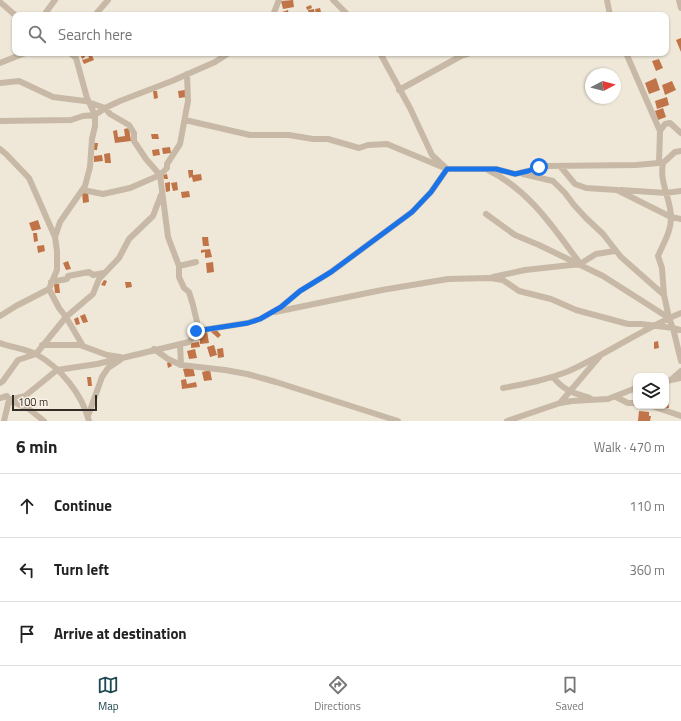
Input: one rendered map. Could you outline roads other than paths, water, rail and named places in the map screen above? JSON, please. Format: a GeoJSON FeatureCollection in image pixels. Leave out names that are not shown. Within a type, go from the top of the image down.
{"type":"FeatureCollection","features":[{"type":"Feature","properties":{"kind":"street"},"geometry":{"type":"LineString","coordinates":[[46,12],[56,0]]}},
{"type":"Feature","properties":{"kind":"street"},"geometry":{"type":"LineString","coordinates":[[98,12],[108,0]]}},
{"type":"Feature","properties":{"kind":"street"},"geometry":{"type":"LineString","coordinates":[[274,12],[279,0]]}},
{"type":"Feature","properties":{"kind":"street"},"geometry":{"type":"LineString","coordinates":[[333,0],[345,12]]}},
{"type":"Feature","properties":{"kind":"street"},"geometry":{"type":"LineString","coordinates":[[607,0],[609,12]]}},
{"type":"Feature","properties":{"kind":"street"},"geometry":{"type":"LineString","coordinates":[[679,0],[681,8]]}},
{"type":"Feature","properties":{"kind":"street"},"geometry":{"type":"LineString","coordinates":[[0,2],[12,12]]}},
{"type":"Feature","properties":{"kind":"street"},"geometry":{"type":"LineString","coordinates":[[0,62],[17,56]]}},
{"type":"Feature","properties":{"kind":"street"},"geometry":{"type":"LineString","coordinates":[[55,237],[60,222],[85,186],[90,167],[95,115],[76,58],[74,56]]}},
{"type":"Feature","properties":{"kind":"street"},"geometry":{"type":"LineString","coordinates":[[0,121],[71,120],[84,116],[95,115],[105,108],[188,74],[215,62],[224,56]]}},
{"type":"Feature","properties":{"kind":"street"},"geometry":{"type":"LineString","coordinates":[[382,56],[410,108],[432,155],[447,169]]}},
{"type":"Feature","properties":{"kind":"street"},"geometry":{"type":"LineString","coordinates":[[399,90],[461,56]]}},
{"type":"Feature","properties":{"kind":"street"},"geometry":{"type":"LineString","coordinates":[[627,56],[660,131],[662,179],[671,217],[669,230],[658,256],[662,268],[664,295],[669,318],[681,361]]}},
{"type":"Feature","properties":{"kind":"street"},"geometry":{"type":"LineString","coordinates":[[83,190],[103,194],[130,188],[160,175],[167,168],[167,164],[180,144],[188,101],[188,74]]}},
{"type":"Feature","properties":{"kind":"street"},"geometry":{"type":"LineString","coordinates":[[0,83],[19,80],[53,97],[90,103],[105,108],[110,114],[129,125],[134,133],[134,142],[146,160],[160,175],[168,237],[179,266],[179,277],[184,288],[189,292],[197,322],[193,339],[189,342],[154,349],[124,358],[57,370],[25,396],[9,400]]}},
{"type":"Feature","properties":{"kind":"street"},"geometry":{"type":"LineString","coordinates":[[184,120],[250,135],[289,135],[328,140],[359,148],[368,145],[387,144],[447,169],[496,169],[515,174],[539,167],[636,166],[661,163],[675,152],[681,151]]}},
{"type":"Feature","properties":{"kind":"street"},"geometry":{"type":"LineString","coordinates":[[660,131],[665,124],[670,123],[681,133]]}},
{"type":"Feature","properties":{"kind":"street"},"geometry":{"type":"LineString","coordinates":[[0,149],[29,178],[55,237],[57,270],[49,289],[58,308],[66,317],[83,346]]}},
{"type":"Feature","properties":{"kind":"street"},"geometry":{"type":"LineString","coordinates":[[560,166],[575,184],[586,188],[666,193],[681,191]]}},
{"type":"Feature","properties":{"kind":"street"},"geometry":{"type":"LineString","coordinates":[[196,331],[248,323],[260,319],[281,307],[300,291],[343,263],[412,212],[431,192],[447,169]]}},
{"type":"Feature","properties":{"kind":"street"},"geometry":{"type":"LineString","coordinates":[[486,169],[497,174],[526,196],[544,215],[580,264]]}},
{"type":"Feature","properties":{"kind":"street"},"geometry":{"type":"LineString","coordinates":[[520,173],[553,181],[586,218],[603,234],[615,251],[664,295]]}},
{"type":"Feature","properties":{"kind":"street"},"geometry":{"type":"LineString","coordinates":[[617,190],[671,217],[681,219]]}},
{"type":"Feature","properties":{"kind":"street"},"geometry":{"type":"LineString","coordinates":[[0,383],[18,360],[36,354],[66,317],[93,294],[99,279],[119,258],[129,239],[152,216],[162,194]]}},
{"type":"Feature","properties":{"kind":"street"},"geometry":{"type":"LineString","coordinates":[[486,214],[514,235],[580,264],[603,276],[669,318]]}},
{"type":"Feature","properties":{"kind":"street"},"geometry":{"type":"LineString","coordinates":[[490,278],[525,270],[580,264],[596,254],[615,251]]}},
{"type":"Feature","properties":{"kind":"street"},"geometry":{"type":"LineString","coordinates":[[179,266],[196,262]]}},
{"type":"Feature","properties":{"kind":"street"},"geometry":{"type":"LineString","coordinates":[[51,282],[67,279],[68,276],[89,272],[93,275],[104,273]]}},
{"type":"Feature","properties":{"kind":"street"},"geometry":{"type":"LineString","coordinates":[[271,313],[382,290],[448,279],[490,278],[503,280],[519,291],[551,299],[576,310],[628,324],[641,324],[681,330]]}},
{"type":"Feature","properties":{"kind":"street"},"geometry":{"type":"LineString","coordinates":[[0,316],[49,289]]}},
{"type":"Feature","properties":{"kind":"street"},"geometry":{"type":"LineString","coordinates":[[503,388],[532,383],[553,377],[652,326],[681,313]]}},
{"type":"Feature","properties":{"kind":"street"},"geometry":{"type":"LineString","coordinates":[[0,343],[36,354],[57,370],[68,380],[79,396],[88,419]]}},
{"type":"Feature","properties":{"kind":"street"},"geometry":{"type":"LineString","coordinates":[[180,344],[181,365]]}},
{"type":"Feature","properties":{"kind":"street"},"geometry":{"type":"LineString","coordinates":[[42,345],[80,345],[107,355],[124,358]]}},
{"type":"Feature","properties":{"kind":"street"},"geometry":{"type":"LineString","coordinates":[[154,349],[168,359],[181,365],[247,374],[398,421]]}},
{"type":"Feature","properties":{"kind":"street"},"geometry":{"type":"LineString","coordinates":[[560,403],[602,353]]}},
{"type":"Feature","properties":{"kind":"street"},"geometry":{"type":"LineString","coordinates":[[88,419],[102,377],[108,368],[124,358]]}},
{"type":"Feature","properties":{"kind":"street"},"geometry":{"type":"LineString","coordinates":[[669,380],[681,371]]}},
{"type":"Feature","properties":{"kind":"street"},"geometry":{"type":"LineString","coordinates":[[553,377],[560,386],[570,392],[594,400]]}},
{"type":"Feature","properties":{"kind":"street"},"geometry":{"type":"LineString","coordinates":[[669,381],[681,378]]}},
{"type":"Feature","properties":{"kind":"street"},"geometry":{"type":"LineString","coordinates":[[507,421],[560,403],[608,399],[633,389]]}},
{"type":"Feature","properties":{"kind":"street"},"geometry":{"type":"LineString","coordinates":[[0,398],[7,396],[9,400],[29,409],[44,421]]}},
{"type":"Feature","properties":{"kind":"street"},"geometry":{"type":"LineString","coordinates":[[616,396],[628,403],[633,403]]}},
{"type":"Feature","properties":{"kind":"street"},"geometry":{"type":"LineString","coordinates":[[4,421],[9,400]]}},
{"type":"Feature","properties":{"kind":"street"},"geometry":{"type":"LineString","coordinates":[[661,409],[681,416]]}}]}
